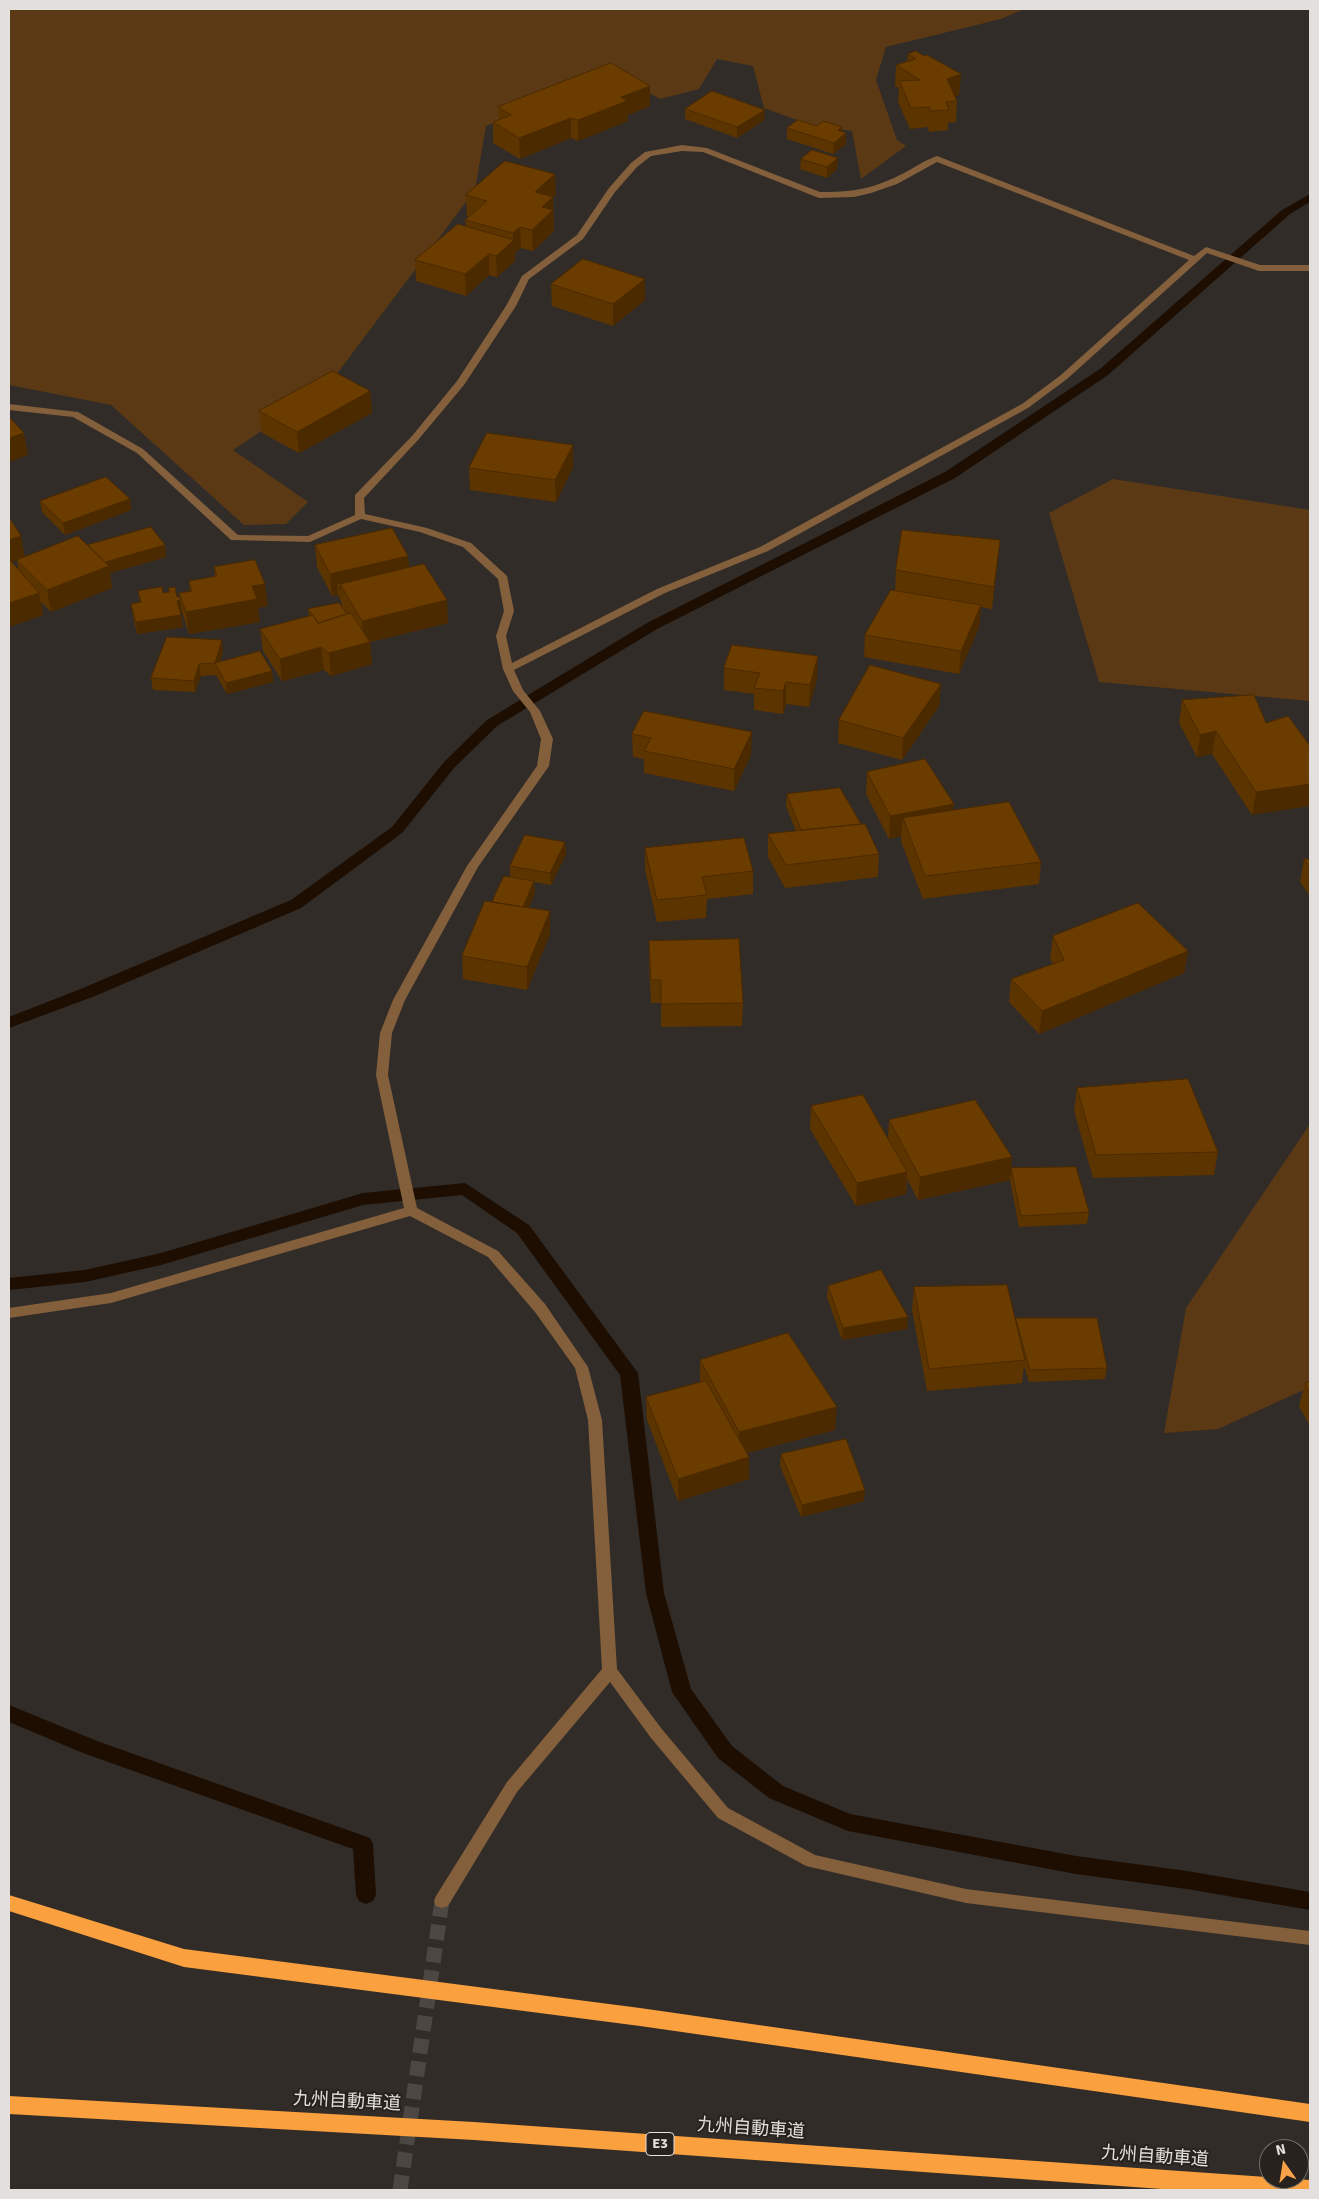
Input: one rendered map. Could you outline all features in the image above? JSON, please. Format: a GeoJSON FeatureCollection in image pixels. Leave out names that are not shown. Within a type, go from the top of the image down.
{"type":"FeatureCollection","features":[{"type":"Feature","properties":{"kind":"highway"},"geometry":{"type":"LineString","coordinates":[[9,1903],[184,1958],[640,2017],[1310,2113]]}},
{"type":"Feature","properties":{"kind":"highway","name":"九州自動車道"},"geometry":{"type":"LineString","coordinates":[[9,2105],[474,2131],[1310,2190]]}},
{"type":"Feature","properties":{"kind":"street"},"geometry":{"type":"LineString","coordinates":[[360,516],[359,497],[415,438],[461,383],[511,306],[526,278],[580,237],[612,190],[634,165],[648,154],[682,148],[704,150],[811,192],[839,196],[856,195],[879,190],[936,159],[1196,259]]}},
{"type":"Feature","properties":{"kind":"street"},"geometry":{"type":"LineString","coordinates":[[508,669],[661,591],[764,549],[1025,406],[1064,377],[1206,250],[1259,268],[1310,268]]}},
{"type":"Feature","properties":{"kind":"street"},"geometry":{"type":"LineString","coordinates":[[9,407],[75,414],[132,447],[140,452],[235,538],[310,539],[360,516],[424,530],[467,545],[503,578],[509,611],[501,636],[508,669],[518,691],[536,711],[547,739],[543,766],[473,866],[399,1000],[386,1033],[382,1075],[411,1211]]}},
{"type":"Feature","properties":{"kind":"street"},"geometry":{"type":"LineString","coordinates":[[9,1313],[111,1298],[411,1211],[492,1254],[540,1308],[580,1368],[595,1420],[610,1671],[656,1733],[723,1813],[812,1861],[966,1896],[1310,1938]]}},
{"type":"Feature","properties":{"kind":"street"},"geometry":{"type":"LineString","coordinates":[[442,1901],[512,1787],[610,1671]]}},
{"type":"Feature","properties":{"kind":"shaded area"},"geometry":{"type":"Polygon","coordinates":[[[11,9],[1024,9],[1001,19],[886,47],[876,80],[897,140],[906,146],[861,179],[852,131],[811,125],[764,108],[753,66],[717,59],[699,89],[660,99],[618,76],[486,126],[475,190],[327,387],[233,450],[308,502],[286,524],[244,525],[111,405],[9,385],[9,11],[11,9]]]}},
{"type":"Feature","properties":{"kind":"shaded area"},"geometry":{"type":"Polygon","coordinates":[[[1113,479],[1310,510],[1310,701],[1099,682],[1049,513],[1113,479]]]}},
{"type":"Feature","properties":{"kind":"shaded area"},"geometry":{"type":"Polygon","coordinates":[[[1310,1124],[1310,1387],[1218,1429],[1164,1433],[1186,1308],[1310,1124]]]}},
{"type":"Feature","properties":{"kind":"building"},"geometry":{"type":"Polygon","coordinates":[[[916,51],[961,74],[947,79],[957,101],[946,102],[949,110],[931,111],[929,107],[911,108],[899,81],[920,80],[896,65],[916,59],[908,54],[916,51]]]}},
{"type":"Feature","properties":{"kind":"building"},"geometry":{"type":"Polygon","coordinates":[[[611,63],[650,86],[621,97],[627,101],[578,120],[571,118],[519,138],[493,122],[511,115],[498,107],[611,63]]]}},
{"type":"Feature","properties":{"kind":"building"},"geometry":{"type":"Polygon","coordinates":[[[712,91],[765,110],[737,127],[685,109],[712,91]]]}},
{"type":"Feature","properties":{"kind":"building"},"geometry":{"type":"Polygon","coordinates":[[[798,120],[817,126],[823,121],[842,127],[838,130],[846,133],[834,143],[787,128],[798,120]]]}},
{"type":"Feature","properties":{"kind":"building"},"geometry":{"type":"Polygon","coordinates":[[[812,150],[838,158],[827,167],[801,159],[812,150]]]}},
{"type":"Feature","properties":{"kind":"building"},"geometry":{"type":"Polygon","coordinates":[[[505,161],[555,174],[535,192],[553,197],[542,207],[553,210],[532,230],[520,227],[513,233],[465,220],[487,201],[466,195],[505,161]]]}},
{"type":"Feature","properties":{"kind":"building"},"geometry":{"type":"Polygon","coordinates":[[[458,224],[514,240],[496,256],[489,254],[465,274],[415,260],[458,224]]]}},
{"type":"Feature","properties":{"kind":"building"},"geometry":{"type":"Polygon","coordinates":[[[583,259],[645,279],[613,304],[551,284],[583,259]]]}},
{"type":"Feature","properties":{"kind":"building"},"geometry":{"type":"Polygon","coordinates":[[[333,371],[370,391],[297,432],[259,411],[333,371]]]}},
{"type":"Feature","properties":{"kind":"building"},"geometry":{"type":"Polygon","coordinates":[[[9,417],[24,433],[9,438],[9,417]]]}},
{"type":"Feature","properties":{"kind":"building"},"geometry":{"type":"Polygon","coordinates":[[[487,433],[573,445],[555,480],[469,468],[487,433]]]}},
{"type":"Feature","properties":{"kind":"building"},"geometry":{"type":"Polygon","coordinates":[[[106,477],[130,499],[63,523],[40,501],[106,477]]]}},
{"type":"Feature","properties":{"kind":"building"},"geometry":{"type":"Polygon","coordinates":[[[9,517],[21,536],[9,540],[9,517]]]}},
{"type":"Feature","properties":{"kind":"building"},"geometry":{"type":"Polygon","coordinates":[[[151,527],[165,545],[105,562],[88,545],[151,527]]]}},
{"type":"Feature","properties":{"kind":"building"},"geometry":{"type":"Polygon","coordinates":[[[392,528],[408,556],[330,574],[315,545],[392,528]]]}},
{"type":"Feature","properties":{"kind":"building"},"geometry":{"type":"Polygon","coordinates":[[[902,530],[1000,540],[994,587],[896,570],[902,530]]]}},
{"type":"Feature","properties":{"kind":"building"},"geometry":{"type":"Polygon","coordinates":[[[78,536],[109,566],[47,590],[17,560],[78,536]]]}},
{"type":"Feature","properties":{"kind":"building"},"geometry":{"type":"Polygon","coordinates":[[[9,559],[39,593],[9,603],[9,559]]]}},
{"type":"Feature","properties":{"kind":"building"},"geometry":{"type":"Polygon","coordinates":[[[255,560],[265,584],[252,586],[257,599],[186,612],[179,593],[192,591],[189,581],[217,576],[214,567],[255,560]]]}},
{"type":"Feature","properties":{"kind":"building"},"geometry":{"type":"Polygon","coordinates":[[[424,564],[447,600],[362,621],[340,584],[424,564]]]}},
{"type":"Feature","properties":{"kind":"building"},"geometry":{"type":"Polygon","coordinates":[[[405,568],[340,584],[340,590],[337,584],[405,568]]]}},
{"type":"Feature","properties":{"kind":"building"},"geometry":{"type":"Polygon","coordinates":[[[162,587],[163,593],[170,592],[168,588],[175,587],[177,597],[180,596],[180,600],[177,601],[181,615],[136,622],[131,604],[141,602],[138,591],[162,587]]]}},
{"type":"Feature","properties":{"kind":"building"},"geometry":{"type":"Polygon","coordinates":[[[891,590],[981,605],[961,651],[865,635],[891,590]]]}},
{"type":"Feature","properties":{"kind":"building"},"geometry":{"type":"Polygon","coordinates":[[[339,603],[347,614],[318,623],[308,609],[339,603]]]}},
{"type":"Feature","properties":{"kind":"building"},"geometry":{"type":"Polygon","coordinates":[[[351,613],[370,642],[329,653],[321,647],[280,659],[260,629],[313,615],[318,623],[351,613]]]}},
{"type":"Feature","properties":{"kind":"building"},"geometry":{"type":"Polygon","coordinates":[[[167,637],[222,640],[215,663],[199,664],[194,681],[151,678],[167,637]]]}},
{"type":"Feature","properties":{"kind":"building"},"geometry":{"type":"Polygon","coordinates":[[[732,645],[818,656],[810,685],[786,682],[783,691],[754,688],[760,673],[724,668],[732,645]]]}},
{"type":"Feature","properties":{"kind":"building"},"geometry":{"type":"Polygon","coordinates":[[[260,651],[272,671],[226,683],[215,663],[260,651]]]}},
{"type":"Feature","properties":{"kind":"building"},"geometry":{"type":"Polygon","coordinates":[[[870,665],[941,684],[903,738],[839,720],[870,665]]]}},
{"type":"Feature","properties":{"kind":"building"},"geometry":{"type":"Polygon","coordinates":[[[1254,695],[1266,723],[1288,716],[1310,746],[1310,784],[1256,792],[1216,731],[1200,735],[1182,700],[1254,695]]]}},
{"type":"Feature","properties":{"kind":"building"},"geometry":{"type":"Polygon","coordinates":[[[644,711],[752,732],[734,769],[644,751],[651,738],[632,734],[644,711]]]}},
{"type":"Feature","properties":{"kind":"building"},"geometry":{"type":"Polygon","coordinates":[[[925,759],[954,804],[890,816],[867,772],[925,759]]]}},
{"type":"Feature","properties":{"kind":"building"},"geometry":{"type":"Polygon","coordinates":[[[840,788],[861,824],[801,830],[787,794],[840,788]]]}},
{"type":"Feature","properties":{"kind":"building"},"geometry":{"type":"Polygon","coordinates":[[[1009,802],[1041,862],[925,876],[903,818],[1009,802]]]}},
{"type":"Feature","properties":{"kind":"building"},"geometry":{"type":"Polygon","coordinates":[[[865,824],[879,854],[786,865],[768,834],[865,824]]]}},
{"type":"Feature","properties":{"kind":"building"},"geometry":{"type":"Polygon","coordinates":[[[525,835],[565,842],[550,873],[510,866],[525,835]]]}},
{"type":"Feature","properties":{"kind":"building"},"geometry":{"type":"Polygon","coordinates":[[[744,838],[753,871],[702,877],[707,895],[657,900],[645,848],[744,838]]]}},
{"type":"Feature","properties":{"kind":"building"},"geometry":{"type":"Polygon","coordinates":[[[1304,859],[1310,859],[1310,867],[1304,859]]]}},
{"type":"Feature","properties":{"kind":"building"},"geometry":{"type":"Polygon","coordinates":[[[504,876],[534,881],[523,907],[492,902],[504,876]]]}},
{"type":"Feature","properties":{"kind":"building"},"geometry":{"type":"Polygon","coordinates":[[[485,901],[550,911],[527,967],[462,956],[485,901]]]}},
{"type":"Feature","properties":{"kind":"building"},"geometry":{"type":"Polygon","coordinates":[[[1138,903],[1188,951],[1042,1011],[1011,979],[1064,960],[1053,936],[1138,903]]]}},
{"type":"Feature","properties":{"kind":"building"},"geometry":{"type":"Polygon","coordinates":[[[739,939],[743,1003],[661,1004],[661,980],[651,980],[649,941],[739,939]]]}},
{"type":"Feature","properties":{"kind":"building"},"geometry":{"type":"Polygon","coordinates":[[[1188,1079],[1218,1152],[1096,1155],[1077,1088],[1188,1079]]]}},
{"type":"Feature","properties":{"kind":"building"},"geometry":{"type":"Polygon","coordinates":[[[863,1095],[907,1172],[857,1183],[811,1106],[863,1095]]]}},
{"type":"Feature","properties":{"kind":"building"},"geometry":{"type":"Polygon","coordinates":[[[975,1100],[1012,1157],[920,1177],[889,1120],[975,1100]]]}},
{"type":"Feature","properties":{"kind":"building"},"geometry":{"type":"Polygon","coordinates":[[[1076,1167],[1089,1212],[1021,1216],[1011,1168],[1076,1167]]]}},
{"type":"Feature","properties":{"kind":"building"},"geometry":{"type":"Polygon","coordinates":[[[881,1270],[908,1317],[843,1328],[828,1286],[881,1270]]]}},
{"type":"Feature","properties":{"kind":"building"},"geometry":{"type":"Polygon","coordinates":[[[1007,1285],[1025,1360],[929,1369],[914,1287],[1007,1285]]]}},
{"type":"Feature","properties":{"kind":"building"},"geometry":{"type":"Polygon","coordinates":[[[1016,1318],[1097,1318],[1107,1368],[1030,1370],[1016,1318]]]}},
{"type":"Feature","properties":{"kind":"building"},"geometry":{"type":"Polygon","coordinates":[[[788,1333],[837,1407],[739,1432],[700,1360],[788,1333]]]}},
{"type":"Feature","properties":{"kind":"building"},"geometry":{"type":"Polygon","coordinates":[[[706,1381],[749,1457],[678,1479],[646,1397],[706,1381]]]}},
{"type":"Feature","properties":{"kind":"building"},"geometry":{"type":"Polygon","coordinates":[[[1310,1382],[1310,1393],[1305,1383],[1310,1382]]]}},
{"type":"Feature","properties":{"kind":"building"},"geometry":{"type":"Polygon","coordinates":[[[846,1439],[865,1490],[802,1505],[781,1454],[846,1439]]]}},
{"type":"Feature","properties":{"kind":"waterway"},"geometry":{"type":"LineString","coordinates":[[9,1023],[89,992],[296,904],[397,830],[449,765],[492,723],[652,626],[950,475],[1104,372],[1286,212],[1310,197]]}},
{"type":"Feature","properties":{"kind":"waterway"},"geometry":{"type":"LineString","coordinates":[[9,1284],[85,1276],[161,1259],[363,1199],[465,1189],[523,1229],[629,1373],[655,1593],[682,1692],[725,1752],[776,1792],[848,1822],[1076,1865],[1187,1880],[1310,1901]]}},
{"type":"Feature","properties":{"kind":"waterway"},"geometry":{"type":"LineString","coordinates":[[9,1713],[90,1747],[363,1844],[366,1895]]}},
{"type":"Feature","properties":{"kind":"tunnel"},"geometry":{"type":"LineString","coordinates":[[400,2190],[442,1901]]}}]}
